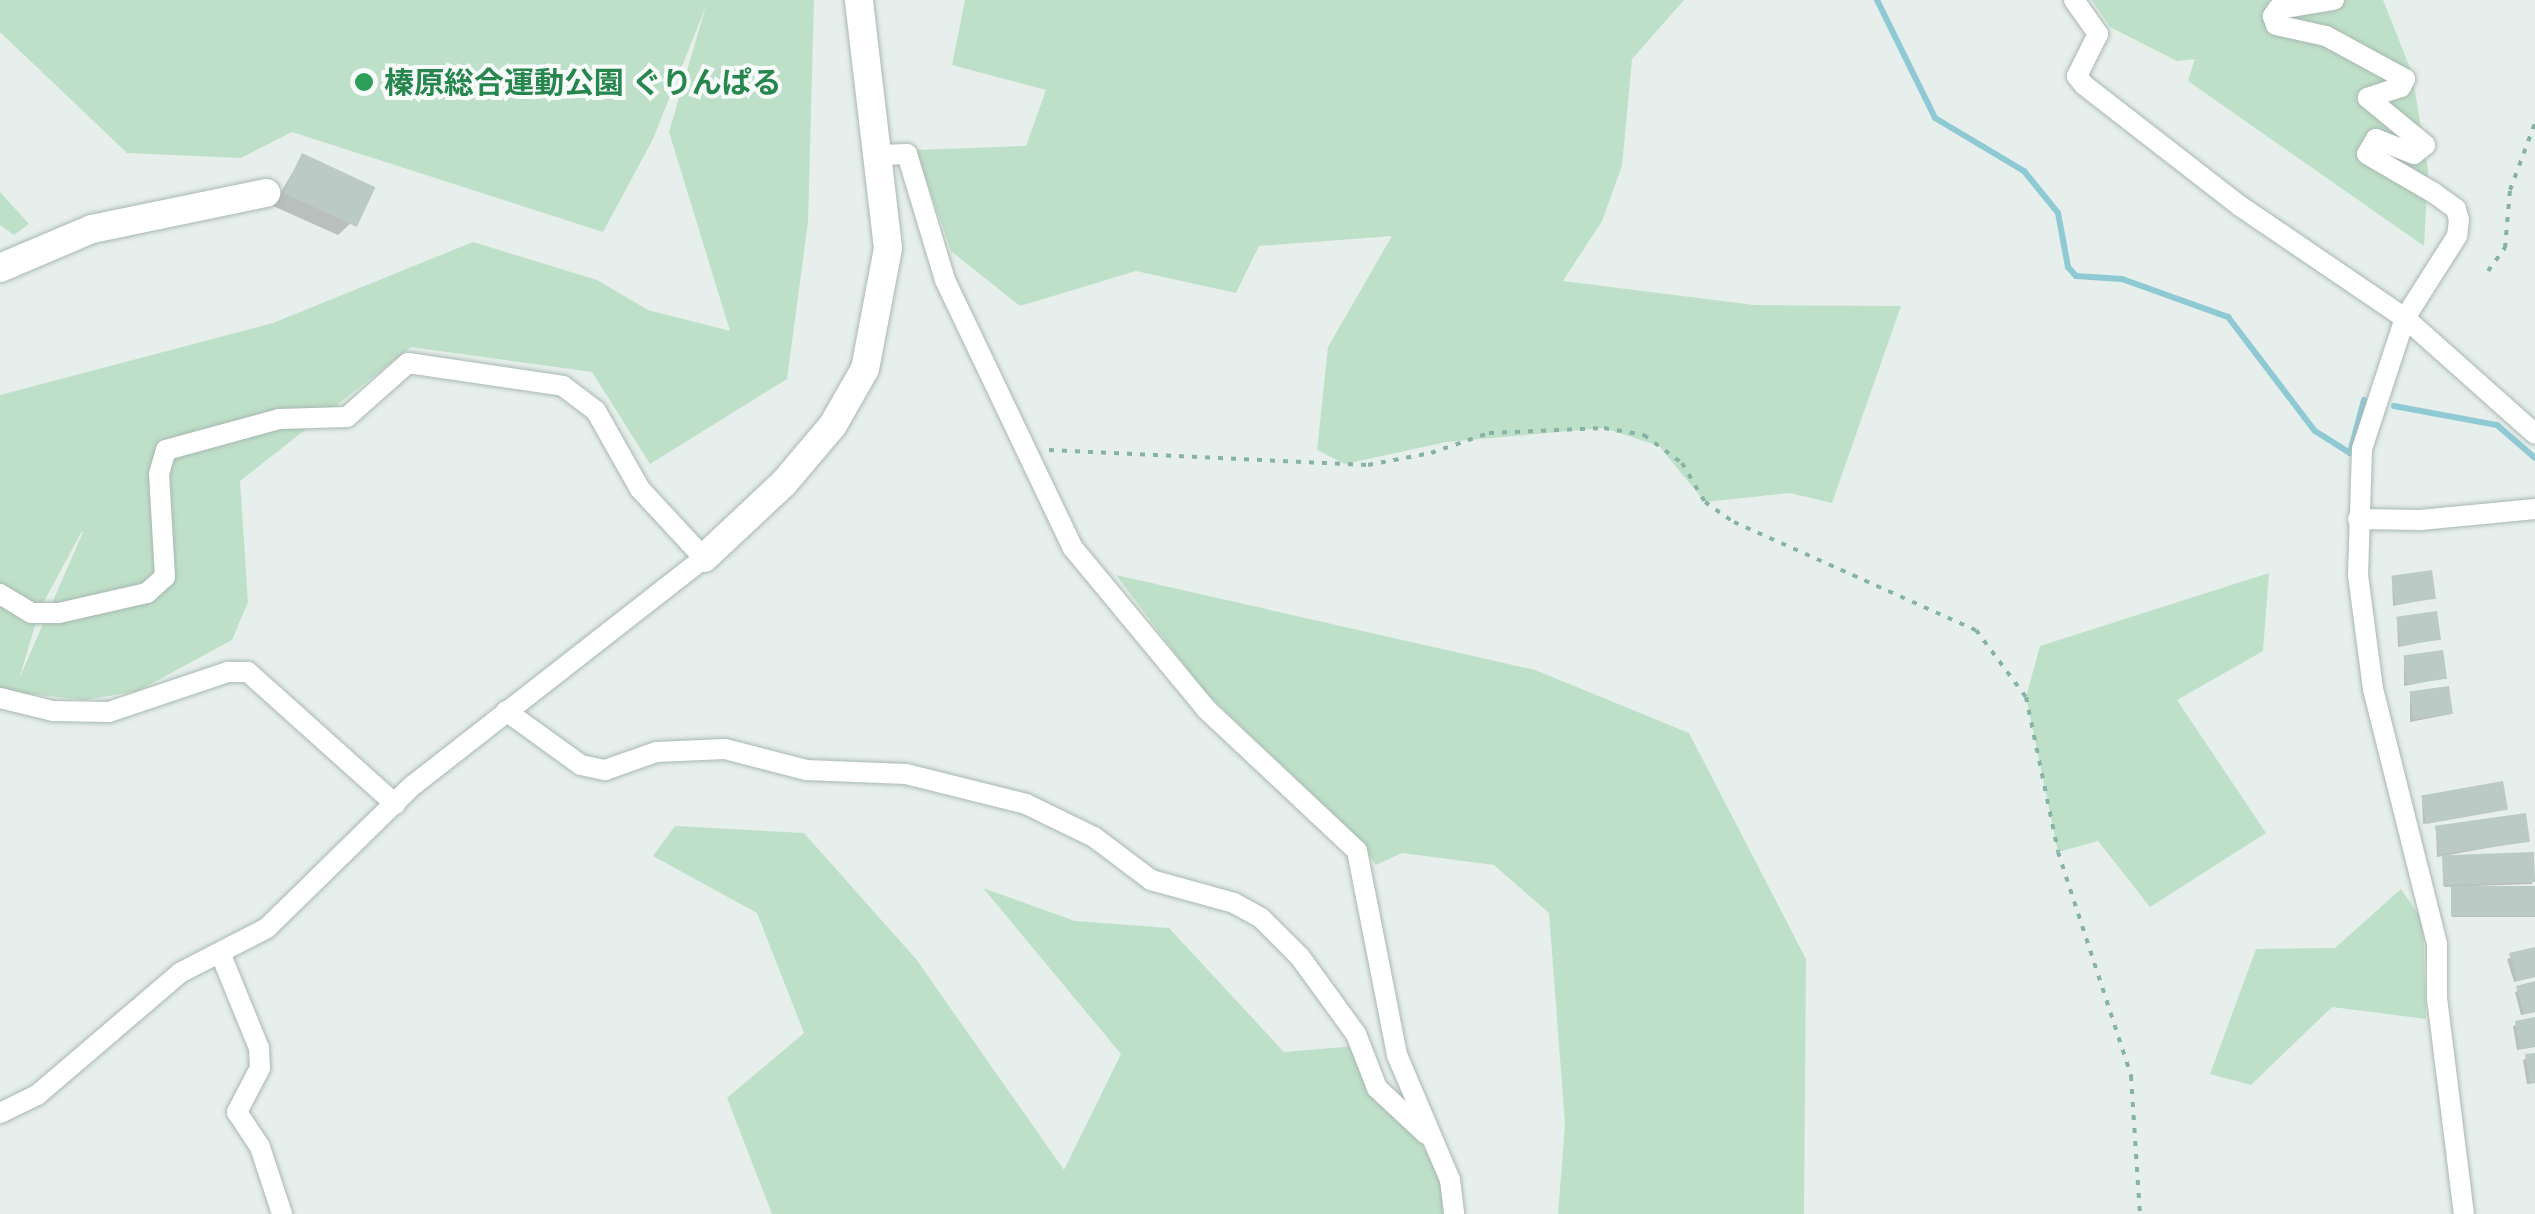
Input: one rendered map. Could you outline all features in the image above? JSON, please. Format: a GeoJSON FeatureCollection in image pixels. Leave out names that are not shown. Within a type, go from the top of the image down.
{"type":"FeatureCollection","features":[{"type":"Feature","properties":{"kind":"street"},"geometry":{"type":"LineString","coordinates":[[0,1113],[38,1095],[180,973],[267,928],[396,804],[506,712],[704,558],[792,473],[840,416],[865,369],[888,248],[881,155],[859,0]]}},
{"type":"Feature","properties":{"kind":"street"},"geometry":{"type":"LineString","coordinates":[[2074,0],[2098,34],[2077,76],[2084,85],[2240,206],[2405,318],[2535,434]]}},
{"type":"Feature","properties":{"kind":"street"},"geometry":{"type":"LineString","coordinates":[[2334,0],[2278,9],[2273,16],[2276,25],[2326,36],[2405,79],[2400,88],[2368,98],[2425,145],[2414,154],[2376,139],[2367,154],[2456,209],[2459,220],[2457,236],[2405,318],[2362,449],[2358,519],[2373,689],[2437,944],[2437,998],[2464,1214]]}},
{"type":"Feature","properties":{"kind":"street"},"geometry":{"type":"LineString","coordinates":[[881,155],[908,154],[945,280],[1029,449],[1060,527],[1106,590],[1206,709],[1357,852],[1397,1055],[1419,1098],[1426,1134],[1450,1180],[1454,1214]]}},
{"type":"Feature","properties":{"kind":"street"},"geometry":{"type":"LineString","coordinates":[[0,268],[92,229],[266,193]]}},
{"type":"Feature","properties":{"kind":"street"},"geometry":{"type":"LineString","coordinates":[[0,594],[32,613],[58,613],[147,593],[165,577],[160,474],[166,450],[279,419],[347,417],[408,363],[563,386],[596,411],[640,489],[704,558]]}},
{"type":"Feature","properties":{"kind":"street"},"geometry":{"type":"LineString","coordinates":[[2358,519],[2420,520],[2535,509]]}},
{"type":"Feature","properties":{"kind":"street"},"geometry":{"type":"LineString","coordinates":[[0,698],[53,711],[109,712],[228,672],[248,672],[396,804]]}},
{"type":"Feature","properties":{"kind":"street"},"geometry":{"type":"LineString","coordinates":[[506,712],[581,765],[605,770],[656,752],[724,749],[806,770],[906,774],[1026,804],[1094,837],[1152,880],[1234,903],[1260,918],[1300,957],[1356,1034],[1377,1088],[1426,1134]]}},
{"type":"Feature","properties":{"kind":"street"},"geometry":{"type":"LineString","coordinates":[[221,955],[258,1048],[260,1068],[237,1112],[260,1148],[282,1214]]}},
{"type":"Feature","properties":{"kind":"path"},"geometry":{"type":"LineString","coordinates":[[2488,271],[2505,248],[2510,190],[2535,122]]}},
{"type":"Feature","properties":{"kind":"path"},"geometry":{"type":"LineString","coordinates":[[1029,449],[1368,464],[1431,453],[1488,433],[1604,428],[1644,435],[1682,463],[1705,502],[1734,522],[1976,630],[2026,697],[2058,852],[2131,1076],[2140,1214]]}},
{"type":"Feature","properties":{"kind":"green space"},"geometry":{"type":"Polygon","coordinates":[[[0,0],[814,0],[808,222],[787,379],[650,464],[592,372],[411,347],[240,481],[248,602],[232,640],[138,691],[84,700],[14,692],[0,700],[0,395],[273,323],[473,242],[597,280],[648,310],[730,331],[669,132],[706,6],[653,139],[603,232],[292,132],[241,158],[127,153],[0,32],[0,0]],[[83,532],[40,609],[19,679],[83,532]]]}},
{"type":"Feature","properties":{"kind":"green space"},"geometry":{"type":"Polygon","coordinates":[[[965,0],[1684,0],[1632,59],[1622,166],[1602,221],[1563,281],[1754,305],[1901,306],[1832,503],[1790,493],[1705,502],[1659,446],[1604,428],[1446,442],[1345,464],[1317,450],[1328,347],[1392,236],[1259,246],[1236,293],[1136,271],[1020,306],[951,251],[916,150],[1026,146],[1046,90],[952,65],[965,0]]]}},
{"type":"Feature","properties":{"kind":"green space"},"geometry":{"type":"Polygon","coordinates":[[[2092,0],[2383,0],[2412,73],[2428,170],[2424,246],[2188,81],[2195,59],[2177,61],[2110,27],[2092,0]]]}},
{"type":"Feature","properties":{"kind":"green space"},"geometry":{"type":"Polygon","coordinates":[[[0,192],[29,224],[14,235],[0,225],[0,192]]]}},
{"type":"Feature","properties":{"kind":"green space"},"geometry":{"type":"Polygon","coordinates":[[[2269,573],[2263,651],[2177,700],[2266,833],[2150,907],[2098,841],[2058,852],[2026,697],[2040,646],[2269,573]]]}},
{"type":"Feature","properties":{"kind":"green space"},"geometry":{"type":"Polygon","coordinates":[[[1116,575],[1535,670],[1689,733],[1806,959],[1804,1214],[1558,1214],[1565,1124],[1549,913],[1494,865],[1402,853],[1376,865],[1355,835],[1203,690],[1116,575]]]}},
{"type":"Feature","properties":{"kind":"green space"},"geometry":{"type":"Polygon","coordinates":[[[675,826],[804,833],[916,959],[1064,1170],[1121,1054],[983,888],[1075,921],[1169,928],[1284,1052],[1355,1046],[1420,1141],[1460,1214],[772,1214],[727,1098],[804,1033],[757,913],[653,856],[675,826]]]}},
{"type":"Feature","properties":{"kind":"green space"},"geometry":{"type":"Polygon","coordinates":[[[2401,889],[2423,921],[2426,1019],[2332,1007],[2251,1085],[2210,1074],[2256,949],[2335,948],[2401,889]]]}},
{"type":"Feature","properties":{"kind":"building"},"geometry":{"type":"Polygon","coordinates":[[[302,153],[375,187],[357,227],[283,193],[302,153]]]}},
{"type":"Feature","properties":{"kind":"building"},"geometry":{"type":"Polygon","coordinates":[[[2432,570],[2436,599],[2395,604],[2391,576],[2432,570]]]}},
{"type":"Feature","properties":{"kind":"building"},"geometry":{"type":"Polygon","coordinates":[[[2437,611],[2441,640],[2400,645],[2396,617],[2437,611]]]}},
{"type":"Feature","properties":{"kind":"building"},"geometry":{"type":"Polygon","coordinates":[[[2443,650],[2447,679],[2407,684],[2403,656],[2443,650]]]}},
{"type":"Feature","properties":{"kind":"building"},"geometry":{"type":"Polygon","coordinates":[[[2449,686],[2453,714],[2413,719],[2409,692],[2449,686]]]}},
{"type":"Feature","properties":{"kind":"building"},"geometry":{"type":"Polygon","coordinates":[[[2503,781],[2508,810],[2426,824],[2421,795],[2503,781]]]}},
{"type":"Feature","properties":{"kind":"building"},"geometry":{"type":"Polygon","coordinates":[[[2526,813],[2530,842],[2439,855],[2435,826],[2526,813]]]}},
{"type":"Feature","properties":{"kind":"building"},"geometry":{"type":"Polygon","coordinates":[[[2534,852],[2535,882],[2443,885],[2442,855],[2534,852]]]}},
{"type":"Feature","properties":{"kind":"building"},"geometry":{"type":"Polygon","coordinates":[[[2451,886],[2535,886],[2535,916],[2451,916],[2451,886]]]}},
{"type":"Feature","properties":{"kind":"building"},"geometry":{"type":"Polygon","coordinates":[[[2535,947],[2535,976],[2517,981],[2509,953],[2535,947]]]}},
{"type":"Feature","properties":{"kind":"building"},"geometry":{"type":"Polygon","coordinates":[[[2535,981],[2535,1011],[2524,1014],[2516,986],[2535,981]]]}},
{"type":"Feature","properties":{"kind":"building"},"geometry":{"type":"Polygon","coordinates":[[[2535,1017],[2535,1046],[2520,1049],[2515,1021],[2535,1017]]]}},
{"type":"Feature","properties":{"kind":"building"},"geometry":{"type":"Polygon","coordinates":[[[2535,1053],[2535,1082],[2530,1083],[2525,1054],[2535,1053]]]}},
{"type":"Feature","properties":{"kind":"waterway"},"geometry":{"type":"LineString","coordinates":[[1877,0],[1935,118],[2024,171],[2058,213],[2068,267],[2076,276],[2122,279],[2228,317],[2315,431],[2350,453],[2364,400]]}},
{"type":"Feature","properties":{"kind":"waterway"},"geometry":{"type":"LineString","coordinates":[[2394,406],[2497,425],[2535,458]]}},
{"type":"Feature","properties":{"kind":"place","name":"榛原総合運動公園 ぐりんぱる"},"geometry":{"type":"Point","coordinates":[364,82]}}]}
